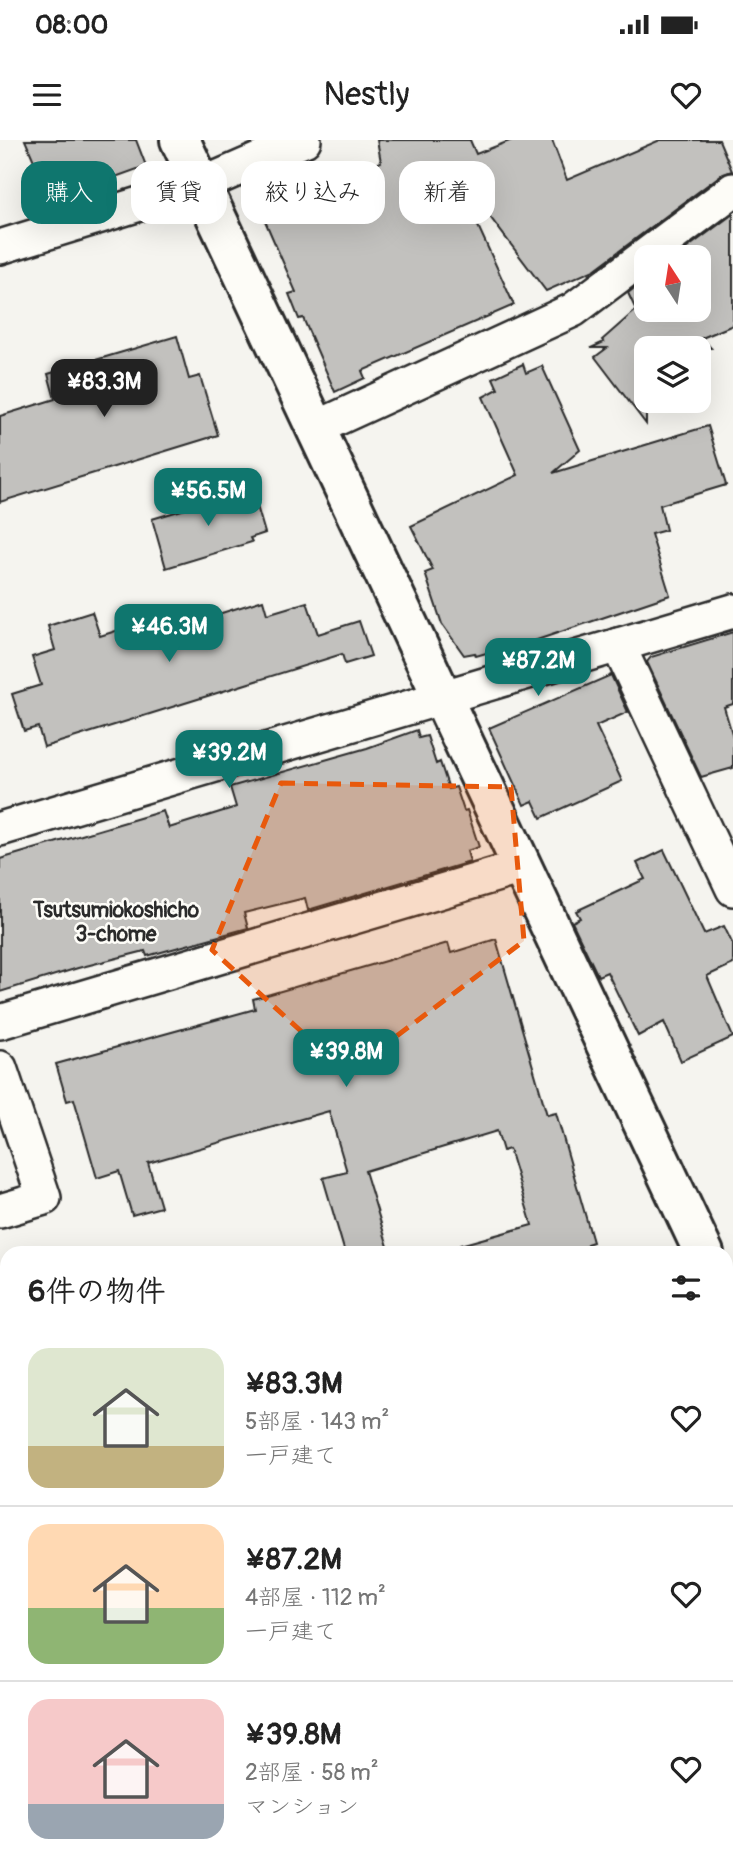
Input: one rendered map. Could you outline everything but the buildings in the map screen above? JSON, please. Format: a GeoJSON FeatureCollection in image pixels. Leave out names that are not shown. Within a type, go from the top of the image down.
{"type":"FeatureCollection","features":[{"type":"Feature","properties":{"kind":"street"},"geometry":{"type":"LineString","coordinates":[[180,140],[190,161]]}},
{"type":"Feature","properties":{"kind":"street"},"geometry":{"type":"LineString","coordinates":[[227,174],[304,140]]}},
{"type":"Feature","properties":{"kind":"street"},"geometry":{"type":"LineString","coordinates":[[314,429],[573,310],[733,190]]}},
{"type":"Feature","properties":{"kind":"street"},"geometry":{"type":"LineString","coordinates":[[0,247],[131,207]]}},
{"type":"Feature","properties":{"kind":"street"},"geometry":{"type":"LineString","coordinates":[[219,224],[701,1246]]}},
{"type":"Feature","properties":{"kind":"street"},"geometry":{"type":"LineString","coordinates":[[0,829],[733,611]]}},
{"type":"Feature","properties":{"kind":"street"},"geometry":{"type":"LineString","coordinates":[[618,645],[733,888]]}},
{"type":"Feature","properties":{"kind":"street"},"geometry":{"type":"LineString","coordinates":[[0,1022],[522,867]]}},
{"type":"Feature","properties":{"kind":"street"},"geometry":{"type":"LineString","coordinates":[[0,1068],[44,1198],[0,1211]]}},
{"type":"Feature","properties":{"kind":"highlighted area"},"geometry":{"type":"Polygon","coordinates":[[[281,783],[511,787],[524,941],[347,1073],[212,950],[281,783]]]}},
{"type":"Feature","properties":{"kind":"district","name":"Tsutsumiokoshicho 3-chome"},"geometry":{"type":"Point","coordinates":[116,922]}}]}
